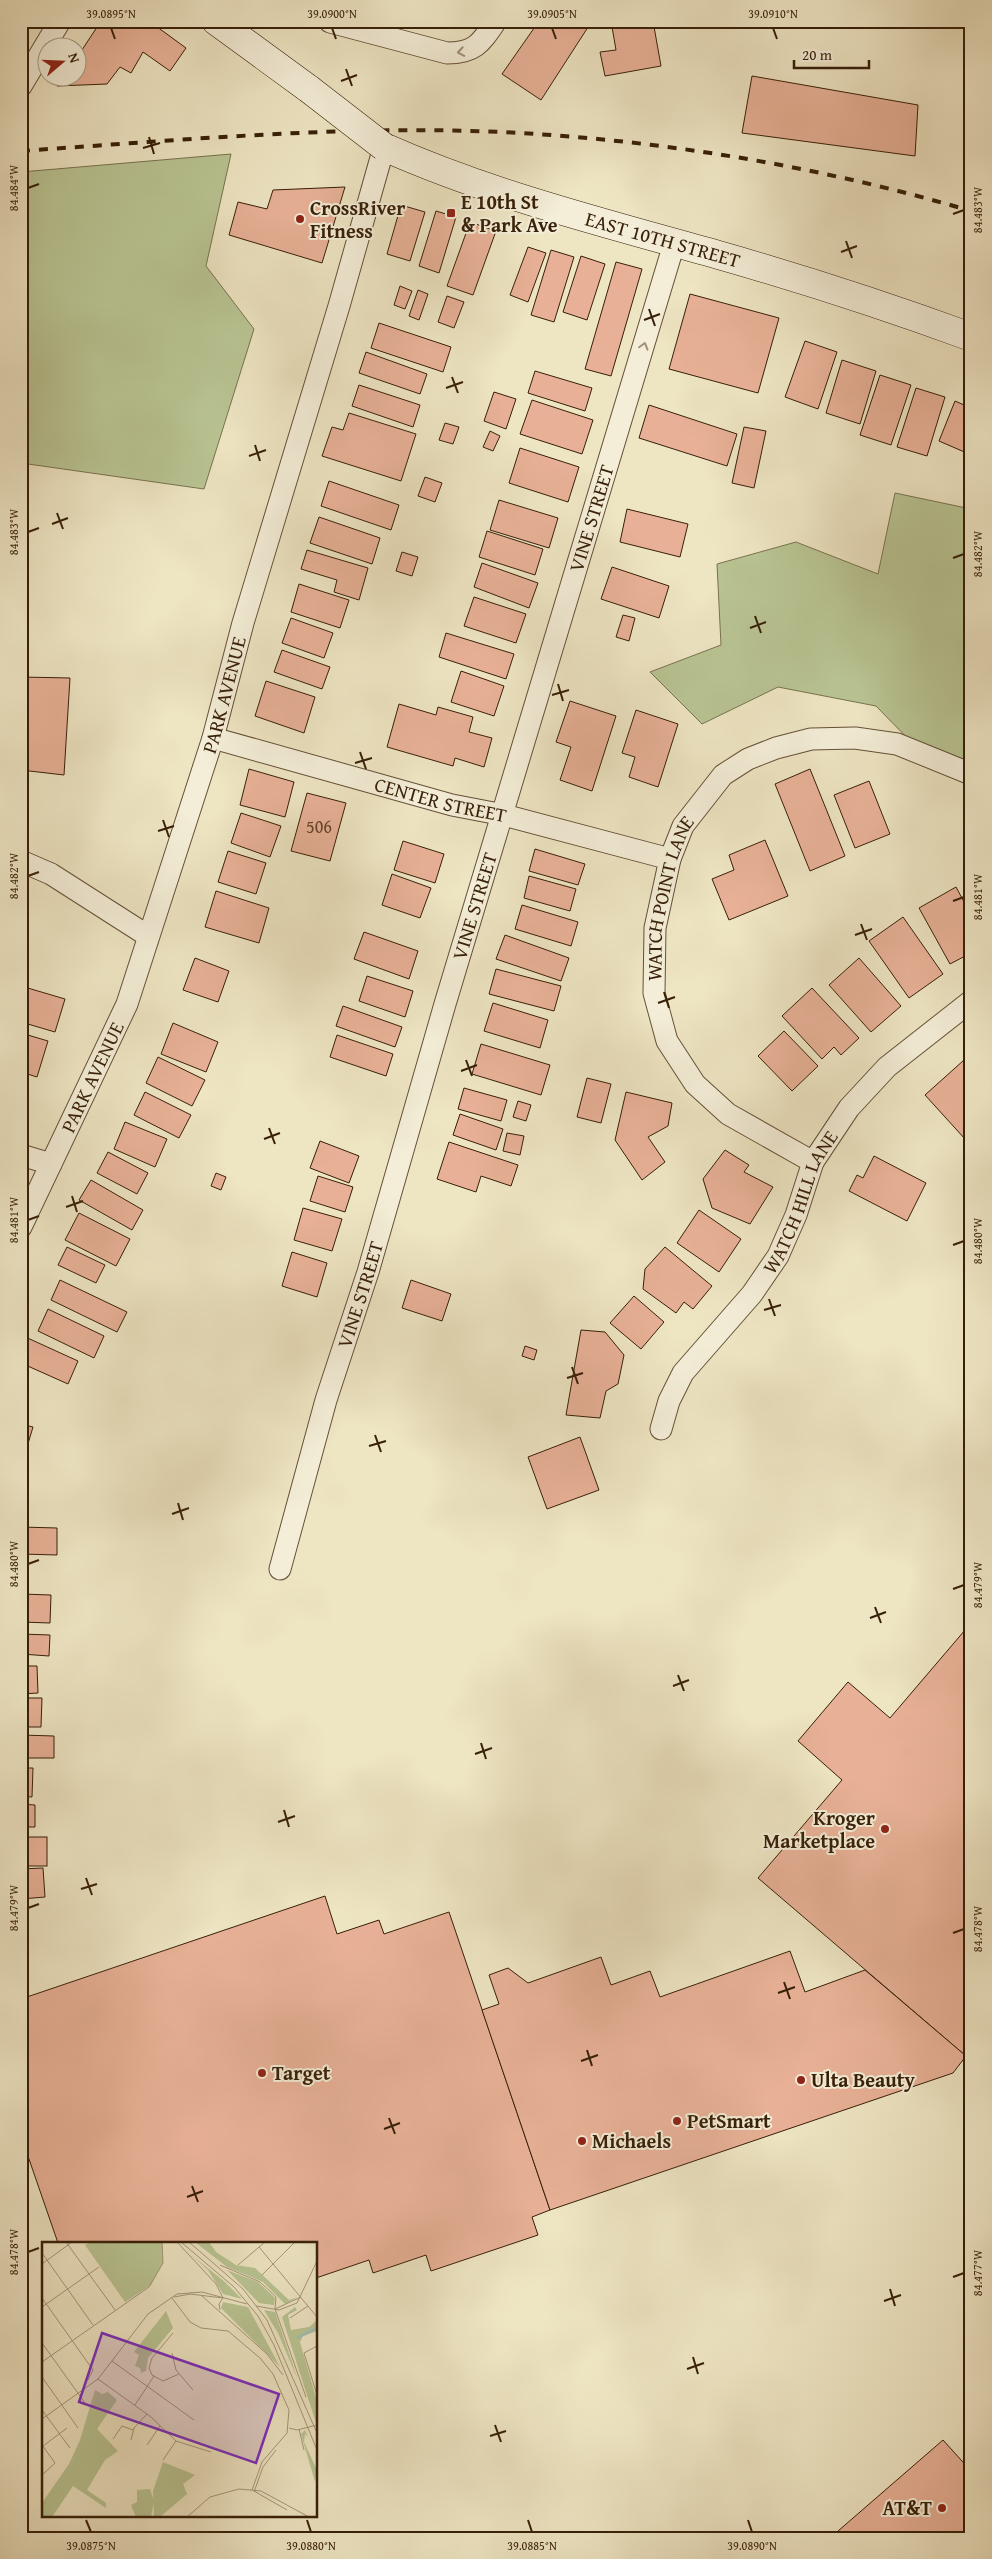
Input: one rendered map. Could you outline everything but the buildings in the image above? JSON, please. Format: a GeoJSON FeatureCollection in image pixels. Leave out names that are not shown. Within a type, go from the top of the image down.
{"type":"FeatureCollection","features":[{"type":"Feature","properties":{"kind":"main road","name":"EAST 10TH STREET"},"geometry":{"type":"LineString","coordinates":[[216,21],[384,147],[422,164],[557,210],[884,305],[971,337]]}},
{"type":"Feature","properties":{"kind":"street"},"geometry":{"type":"LineString","coordinates":[[21,86],[60,21]]}},
{"type":"Feature","properties":{"kind":"street"},"geometry":{"type":"LineString","coordinates":[[330,22],[454,53],[472,49],[481,43],[496,21]]}},
{"type":"Feature","properties":{"kind":"street","name":"PARK AVENUE"},"geometry":{"type":"LineString","coordinates":[[21,1227],[127,1004],[213,738],[246,614],[339,306],[384,147]]}},
{"type":"Feature","properties":{"kind":"street","name":"VINE STREET"},"geometry":{"type":"LineString","coordinates":[[280,1569],[326,1400],[368,1272],[443,1014],[674,244]]}},
{"type":"Feature","properties":{"kind":"street","name":"CENTER STREET"},"geometry":{"type":"LineString","coordinates":[[213,738],[452,805],[504,815],[670,859]]}},
{"type":"Feature","properties":{"kind":"street","name":"WATCH POINT LANE"},"geometry":{"type":"LineString","coordinates":[[813,1162],[728,1114],[694,1084],[667,1040],[654,993],[654,928],[670,859],[683,826],[723,775],[748,759],[776,748],[811,739],[856,738],[897,744],[971,774]]}},
{"type":"Feature","properties":{"kind":"street"},"geometry":{"type":"LineString","coordinates":[[21,861],[51,874],[148,936]]}},
{"type":"Feature","properties":{"kind":"street","name":"WATCH HILL LANE"},"geometry":{"type":"LineString","coordinates":[[661,1429],[668,1401],[683,1373],[752,1294],[778,1256],[796,1215],[813,1162],[849,1108],[887,1067],[971,1001]]}},
{"type":"Feature","properties":{"kind":"street"},"geometry":{"type":"LineString","coordinates":[[21,1155],[51,1164]]}},
{"type":"Feature","properties":{"kind":"green space"},"geometry":{"type":"Polygon","coordinates":[[[231,154],[206,266],[254,329],[204,489],[21,463],[21,172],[231,154]]]}},
{"type":"Feature","properties":{"kind":"green space"},"geometry":{"type":"Polygon","coordinates":[[[895,493],[971,509],[971,768],[919,750],[876,706],[778,687],[702,724],[650,672],[721,645],[717,564],[796,542],[878,574],[895,493]]]}},
{"type":"Feature","properties":{"kind":"railway"},"geometry":{"type":"LineString","coordinates":[[21,151],[201,138],[322,132],[382,130],[502,132],[621,141],[739,158],[798,168],[856,181],[971,211]]}},
{"type":"Feature","properties":{"kind":"place","name":"E 10th St & Park Ave"},"geometry":{"type":"Point","coordinates":[451,213]}},
{"type":"Feature","properties":{"kind":"place","name":"CrossRiver Fitness"},"geometry":{"type":"Point","coordinates":[300,219]}},
{"type":"Feature","properties":{"kind":"place","name":"Kroger Marketplace"},"geometry":{"type":"Point","coordinates":[885,1829]}},
{"type":"Feature","properties":{"kind":"place","name":"Target"},"geometry":{"type":"Point","coordinates":[262,2073]}},
{"type":"Feature","properties":{"kind":"place","name":"Ulta Beauty"},"geometry":{"type":"Point","coordinates":[801,2080]}},
{"type":"Feature","properties":{"kind":"place","name":"PetSmart"},"geometry":{"type":"Point","coordinates":[677,2121]}},
{"type":"Feature","properties":{"kind":"place","name":"Michaels"},"geometry":{"type":"Point","coordinates":[582,2141]}},
{"type":"Feature","properties":{"kind":"place","name":"AT&T"},"geometry":{"type":"Point","coordinates":[942,2508]}}]}
